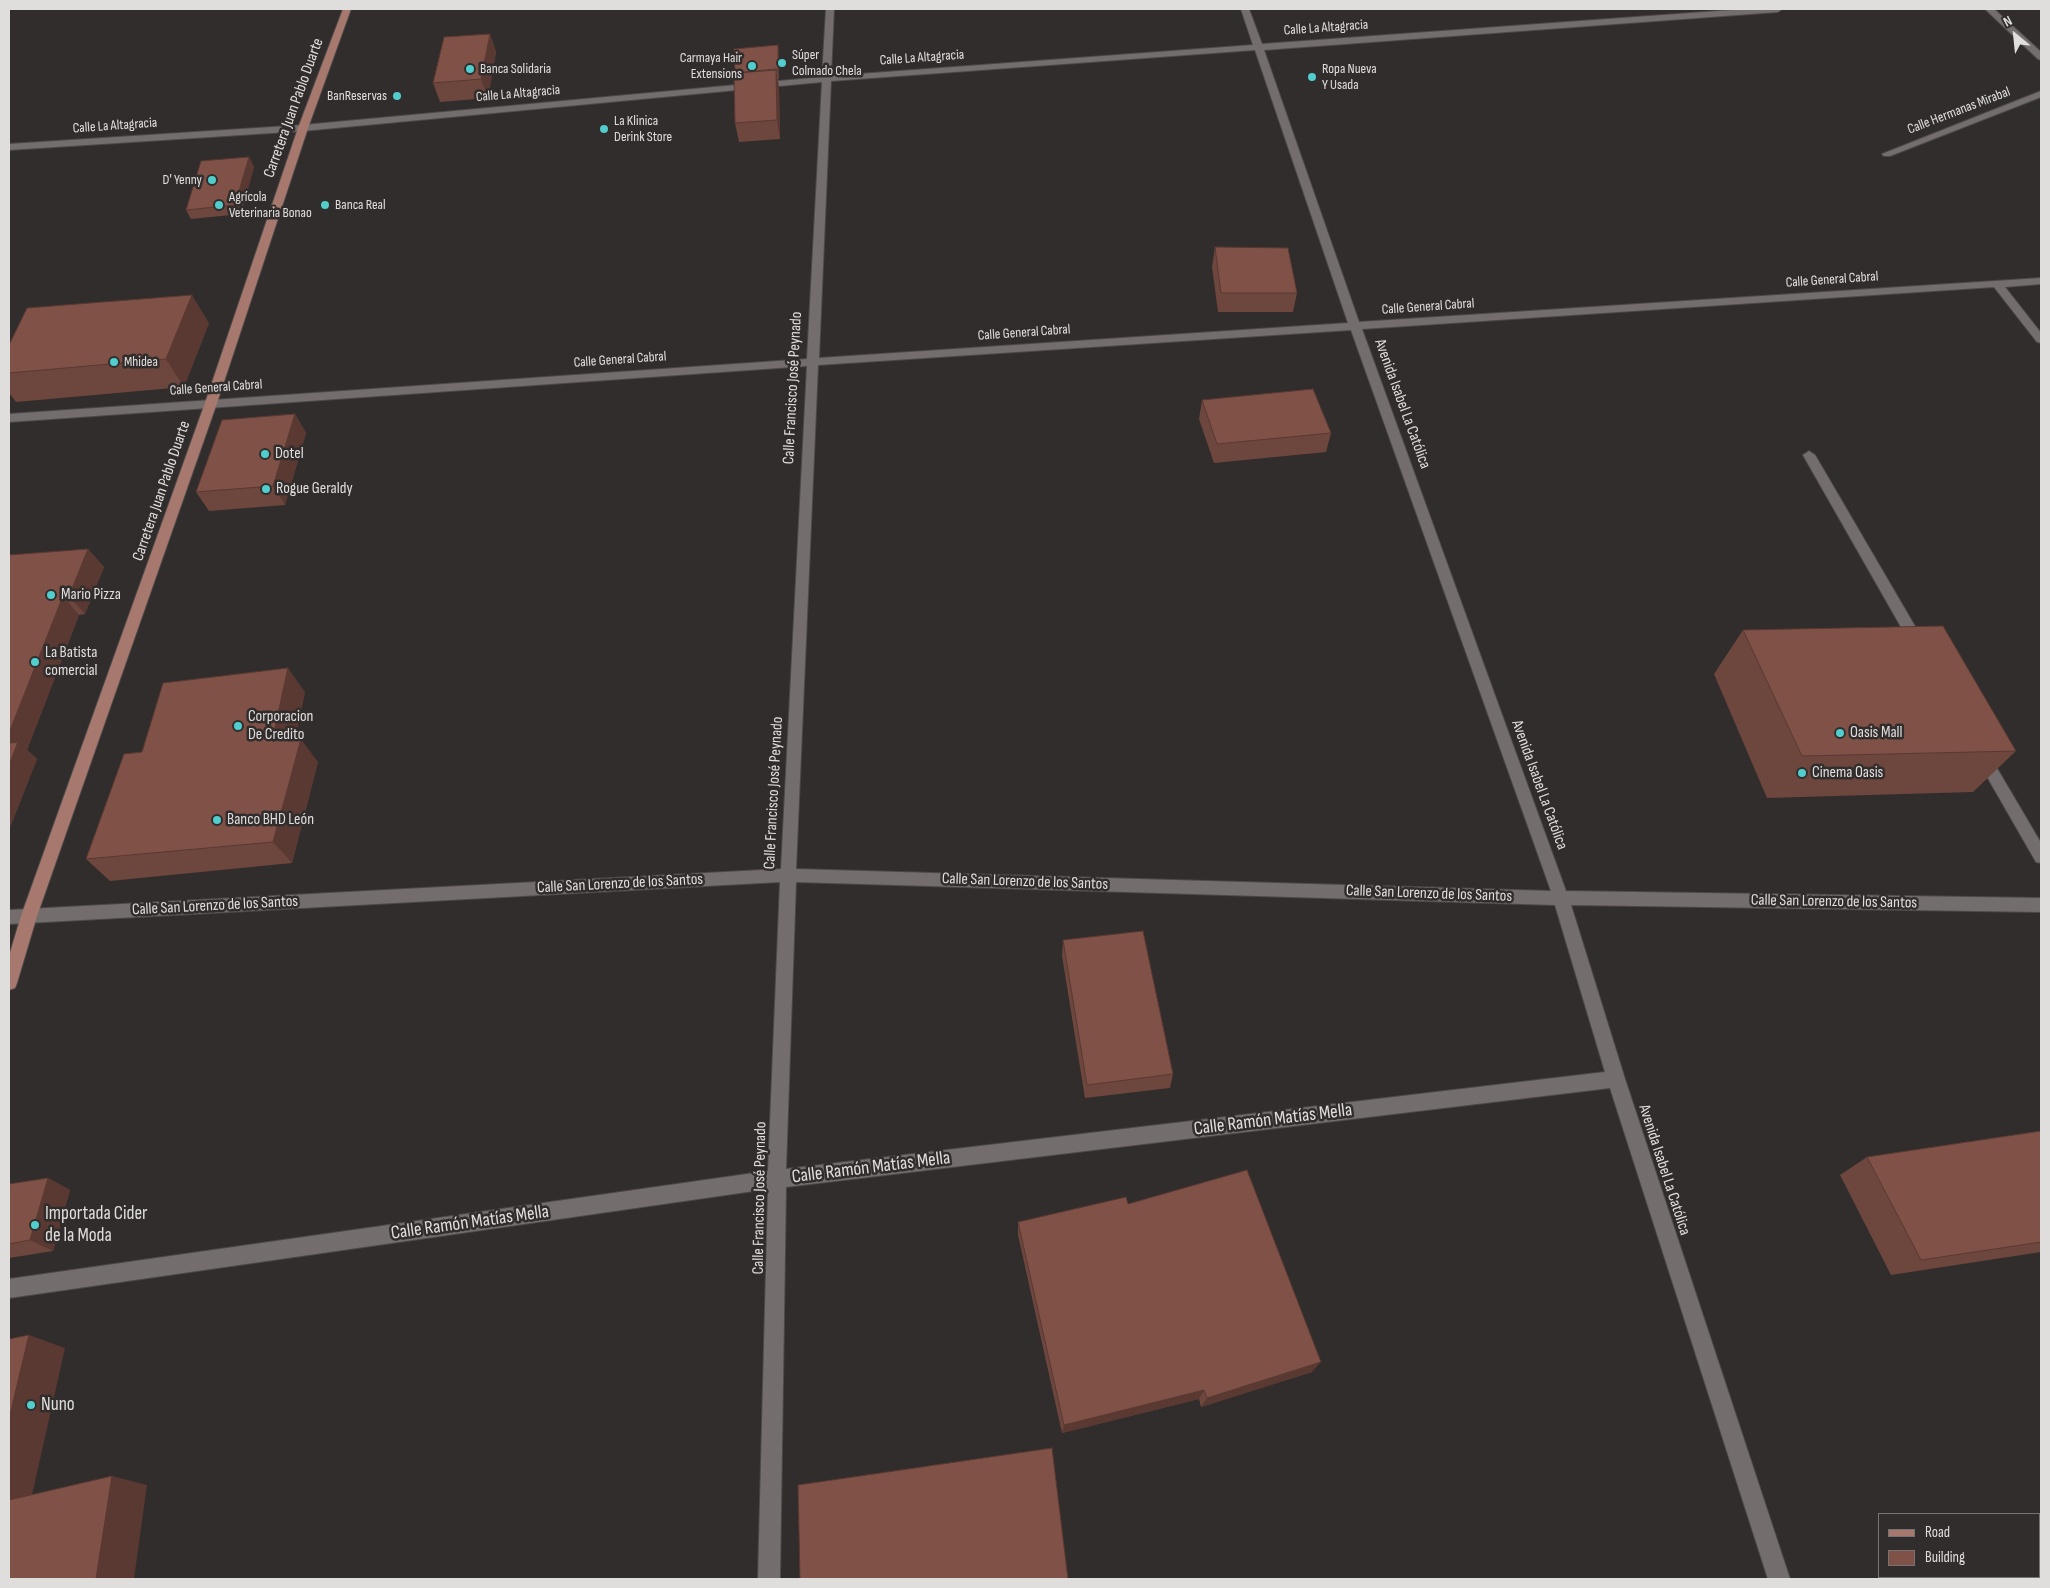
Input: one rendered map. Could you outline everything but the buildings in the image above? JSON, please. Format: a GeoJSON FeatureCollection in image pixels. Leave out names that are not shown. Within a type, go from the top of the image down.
{"type":"FeatureCollection","features":[{"type":"Feature","properties":{"kind":"main road","name":"Carretera Juan Pablo Duarte"},"geometry":{"type":"LineString","coordinates":[[9,983],[29,916],[211,403],[303,128],[347,9]]}},
{"type":"Feature","properties":{"kind":"street","name":"Calle Francisco José Peynado"},"geometry":{"type":"LineString","coordinates":[[769,1579],[777,1179],[788,875],[830,9]]}},
{"type":"Feature","properties":{"kind":"street","name":"Avenida Isabel La Católica"},"geometry":{"type":"LineString","coordinates":[[1245,9],[1355,326],[1561,898],[1616,1079],[1779,1579]]}},
{"type":"Feature","properties":{"kind":"street","name":"Calle La Altagracia"},"geometry":{"type":"LineString","coordinates":[[9,147],[303,128],[826,79],[1778,9]]}},
{"type":"Feature","properties":{"kind":"street"},"geometry":{"type":"LineString","coordinates":[[1989,9],[2041,57]]}},
{"type":"Feature","properties":{"kind":"street","name":"Calle Hermanas Mirabal"},"geometry":{"type":"LineString","coordinates":[[1887,154],[2041,94]]}},
{"type":"Feature","properties":{"kind":"street","name":"Calle General Cabral"},"geometry":{"type":"LineString","coordinates":[[9,418],[812,362],[2041,281]]}},
{"type":"Feature","properties":{"kind":"street"},"geometry":{"type":"LineString","coordinates":[[1997,284],[2041,340]]}},
{"type":"Feature","properties":{"kind":"street"},"geometry":{"type":"LineString","coordinates":[[1808,455],[1922,652]]}},
{"type":"Feature","properties":{"kind":"street"},"geometry":{"type":"LineString","coordinates":[[1977,746],[2041,857]]}},
{"type":"Feature","properties":{"kind":"street","name":"Calle San Lorenzo de los Santos"},"geometry":{"type":"LineString","coordinates":[[9,917],[788,875],[1561,898],[2041,906]]}},
{"type":"Feature","properties":{"kind":"street","name":"Calle Ramón Matías Mella"},"geometry":{"type":"LineString","coordinates":[[9,1289],[777,1179],[1616,1079]]}},
{"type":"Feature","properties":{"kind":"place","name":"Súper Colmado Chela"},"geometry":{"type":"Point","coordinates":[782,63]}},
{"type":"Feature","properties":{"kind":"place","name":"Carmaya Hair Extensions"},"geometry":{"type":"Point","coordinates":[752,66]}},
{"type":"Feature","properties":{"kind":"place","name":"Banca Solidaria"},"geometry":{"type":"Point","coordinates":[470,69]}},
{"type":"Feature","properties":{"kind":"place","name":"Ropa Nueva Y Usada"},"geometry":{"type":"Point","coordinates":[1312,77]}},
{"type":"Feature","properties":{"kind":"place","name":"BanReservas"},"geometry":{"type":"Point","coordinates":[397,96]}},
{"type":"Feature","properties":{"kind":"place","name":"La Klinica Derink Store"},"geometry":{"type":"Point","coordinates":[604,129]}},
{"type":"Feature","properties":{"kind":"place","name":"D' Yenny"},"geometry":{"type":"Point","coordinates":[212,180]}},
{"type":"Feature","properties":{"kind":"place","name":"Agrícola Veterinaria Bonao"},"geometry":{"type":"Point","coordinates":[219,205]}},
{"type":"Feature","properties":{"kind":"place","name":"Banca Real"},"geometry":{"type":"Point","coordinates":[325,205]}},
{"type":"Feature","properties":{"kind":"place","name":"Mhidea"},"geometry":{"type":"Point","coordinates":[114,362]}},
{"type":"Feature","properties":{"kind":"place","name":"Dotel"},"geometry":{"type":"Point","coordinates":[265,454]}},
{"type":"Feature","properties":{"kind":"place","name":"Rogue Geraldy"},"geometry":{"type":"Point","coordinates":[266,489]}},
{"type":"Feature","properties":{"kind":"place","name":"Mario Pizza"},"geometry":{"type":"Point","coordinates":[51,595]}},
{"type":"Feature","properties":{"kind":"place","name":"La Batista comercial"},"geometry":{"type":"Point","coordinates":[35,662]}},
{"type":"Feature","properties":{"kind":"place","name":"Corporacion De Credito"},"geometry":{"type":"Point","coordinates":[238,726]}},
{"type":"Feature","properties":{"kind":"place","name":"Oasis Mall"},"geometry":{"type":"Point","coordinates":[1840,733]}},
{"type":"Feature","properties":{"kind":"place","name":"Cinema Oasis"},"geometry":{"type":"Point","coordinates":[1802,773]}},
{"type":"Feature","properties":{"kind":"place","name":"Banco BHD León"},"geometry":{"type":"Point","coordinates":[217,820]}},
{"type":"Feature","properties":{"kind":"place","name":"Importada Cider de la Moda"},"geometry":{"type":"Point","coordinates":[35,1225]}},
{"type":"Feature","properties":{"kind":"place","name":"Nuno"},"geometry":{"type":"Point","coordinates":[31,1405]}}]}
